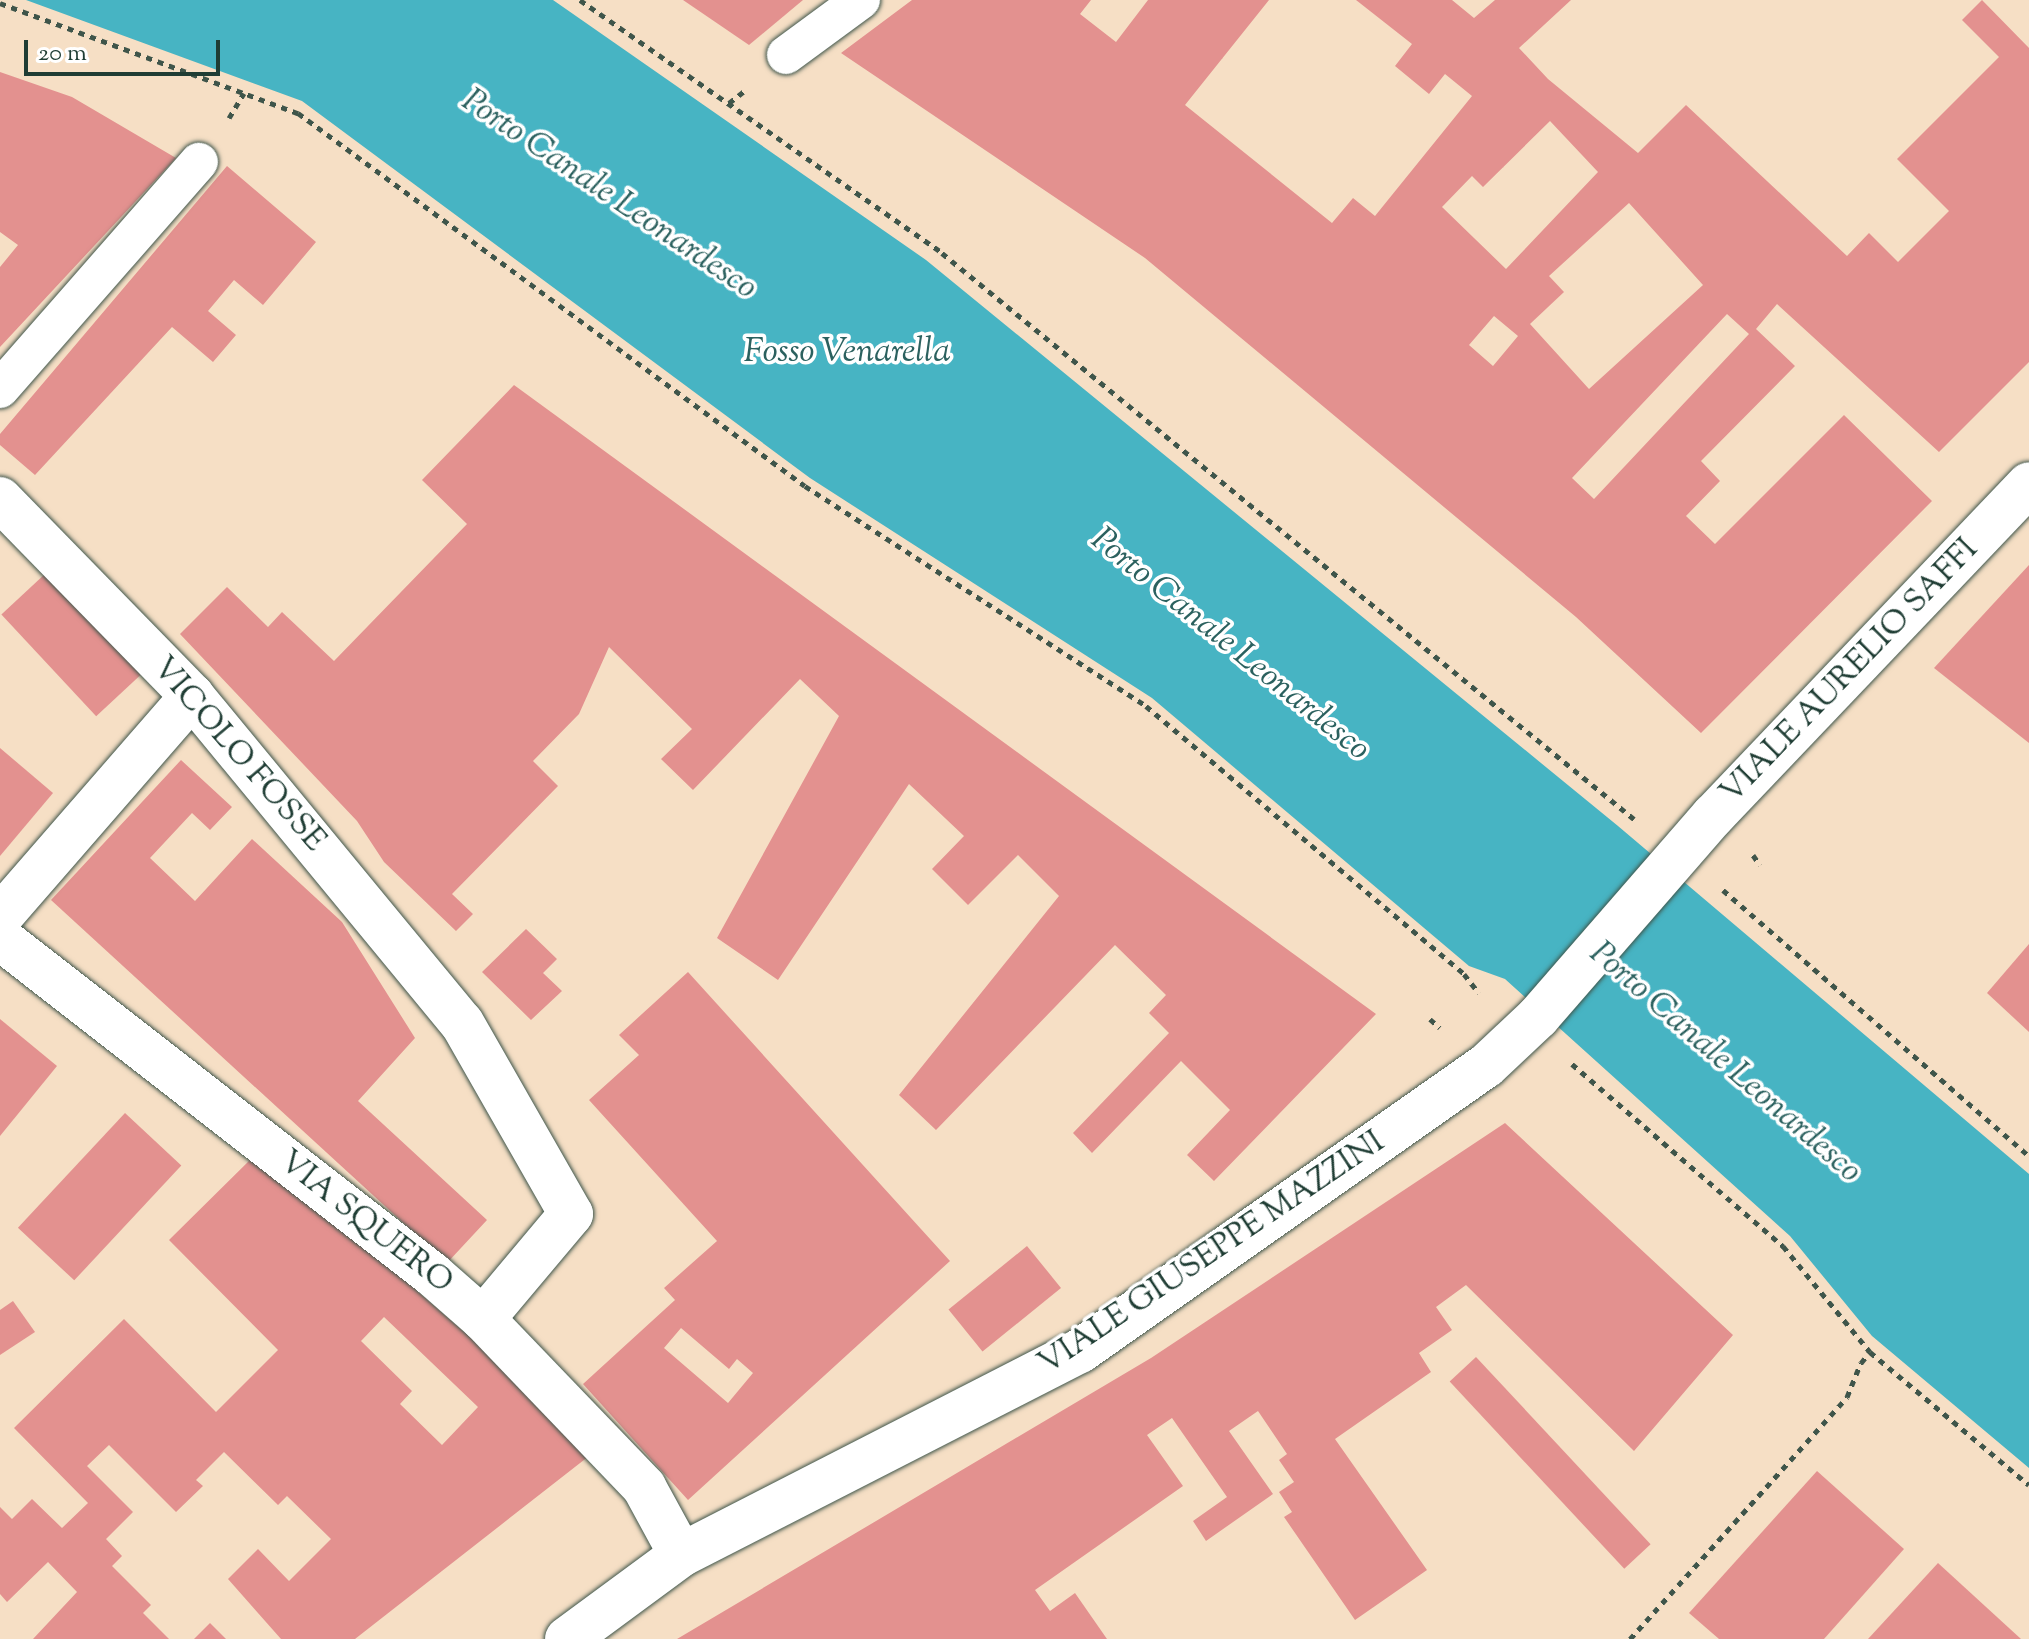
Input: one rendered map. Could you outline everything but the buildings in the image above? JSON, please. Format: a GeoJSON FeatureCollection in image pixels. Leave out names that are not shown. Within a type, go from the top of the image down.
{"type":"FeatureCollection","features":[{"type":"Feature","properties":{"kind":"street"},"geometry":{"type":"LineString","coordinates":[[786,55],[861,0]]}},
{"type":"Feature","properties":{"kind":"street"},"geometry":{"type":"LineString","coordinates":[[0,389],[199,162]]}},
{"type":"Feature","properties":{"kind":"street","name":"VIALE AURELIO SAFFI"},"geometry":{"type":"LineString","coordinates":[[1676,858],[2029,484]]}},
{"type":"Feature","properties":{"kind":"street","name":"VICOLO FOSSE"},"geometry":{"type":"LineString","coordinates":[[0,499],[192,696],[462,1023],[571,1214],[483,1319]]}},
{"type":"Feature","properties":{"kind":"street"},"geometry":{"type":"LineString","coordinates":[[0,917],[192,696]]}},
{"type":"Feature","properties":{"kind":"street","name":"VIALE GIUSEPPE MAZZINI"},"geometry":{"type":"LineString","coordinates":[[567,1639],[681,1555],[1080,1351],[1486,1066],[1530,1025],[1676,858]]}},
{"type":"Feature","properties":{"kind":"street","name":"VIA SQUERO"},"geometry":{"type":"LineString","coordinates":[[0,938],[433,1275],[483,1319],[644,1487],[681,1555]]}},
{"type":"Feature","properties":{"kind":"path"},"geometry":{"type":"LineString","coordinates":[[580,0],[942,253],[1676,858],[2029,1156]]}},
{"type":"Feature","properties":{"kind":"path"},"geometry":{"type":"LineString","coordinates":[[0,3],[298,113],[805,486],[1146,706],[1464,974],[1489,1005],[1530,1025],[1783,1246],[1870,1352],[2029,1485]]}},
{"type":"Feature","properties":{"kind":"path"},"geometry":{"type":"LineString","coordinates":[[1630,1639],[1847,1397],[1861,1363],[1870,1352]]}},
{"type":"Feature","properties":{"kind":"water","name":"Fosso Venarella"},"geometry":{"type":"Polygon","coordinates":[[[26,0],[553,0],[926,260],[1618,826],[2029,1174],[2029,1468],[1872,1336],[1790,1236],[1505,979],[1469,966],[1152,698],[810,478],[302,101],[26,0]]]}},
{"type":"Feature","properties":{"kind":"water label","name":"Porto Canale Leonardesco"},"geometry":{"type":"Point","coordinates":[609,195]}},
{"type":"Feature","properties":{"kind":"water label","name":"Porto Canale Leonardesco"},"geometry":{"type":"Point","coordinates":[1230,645]}},
{"type":"Feature","properties":{"kind":"water label","name":"Porto Canale Leonardesco"},"geometry":{"type":"Point","coordinates":[1725,1063]}}]}
